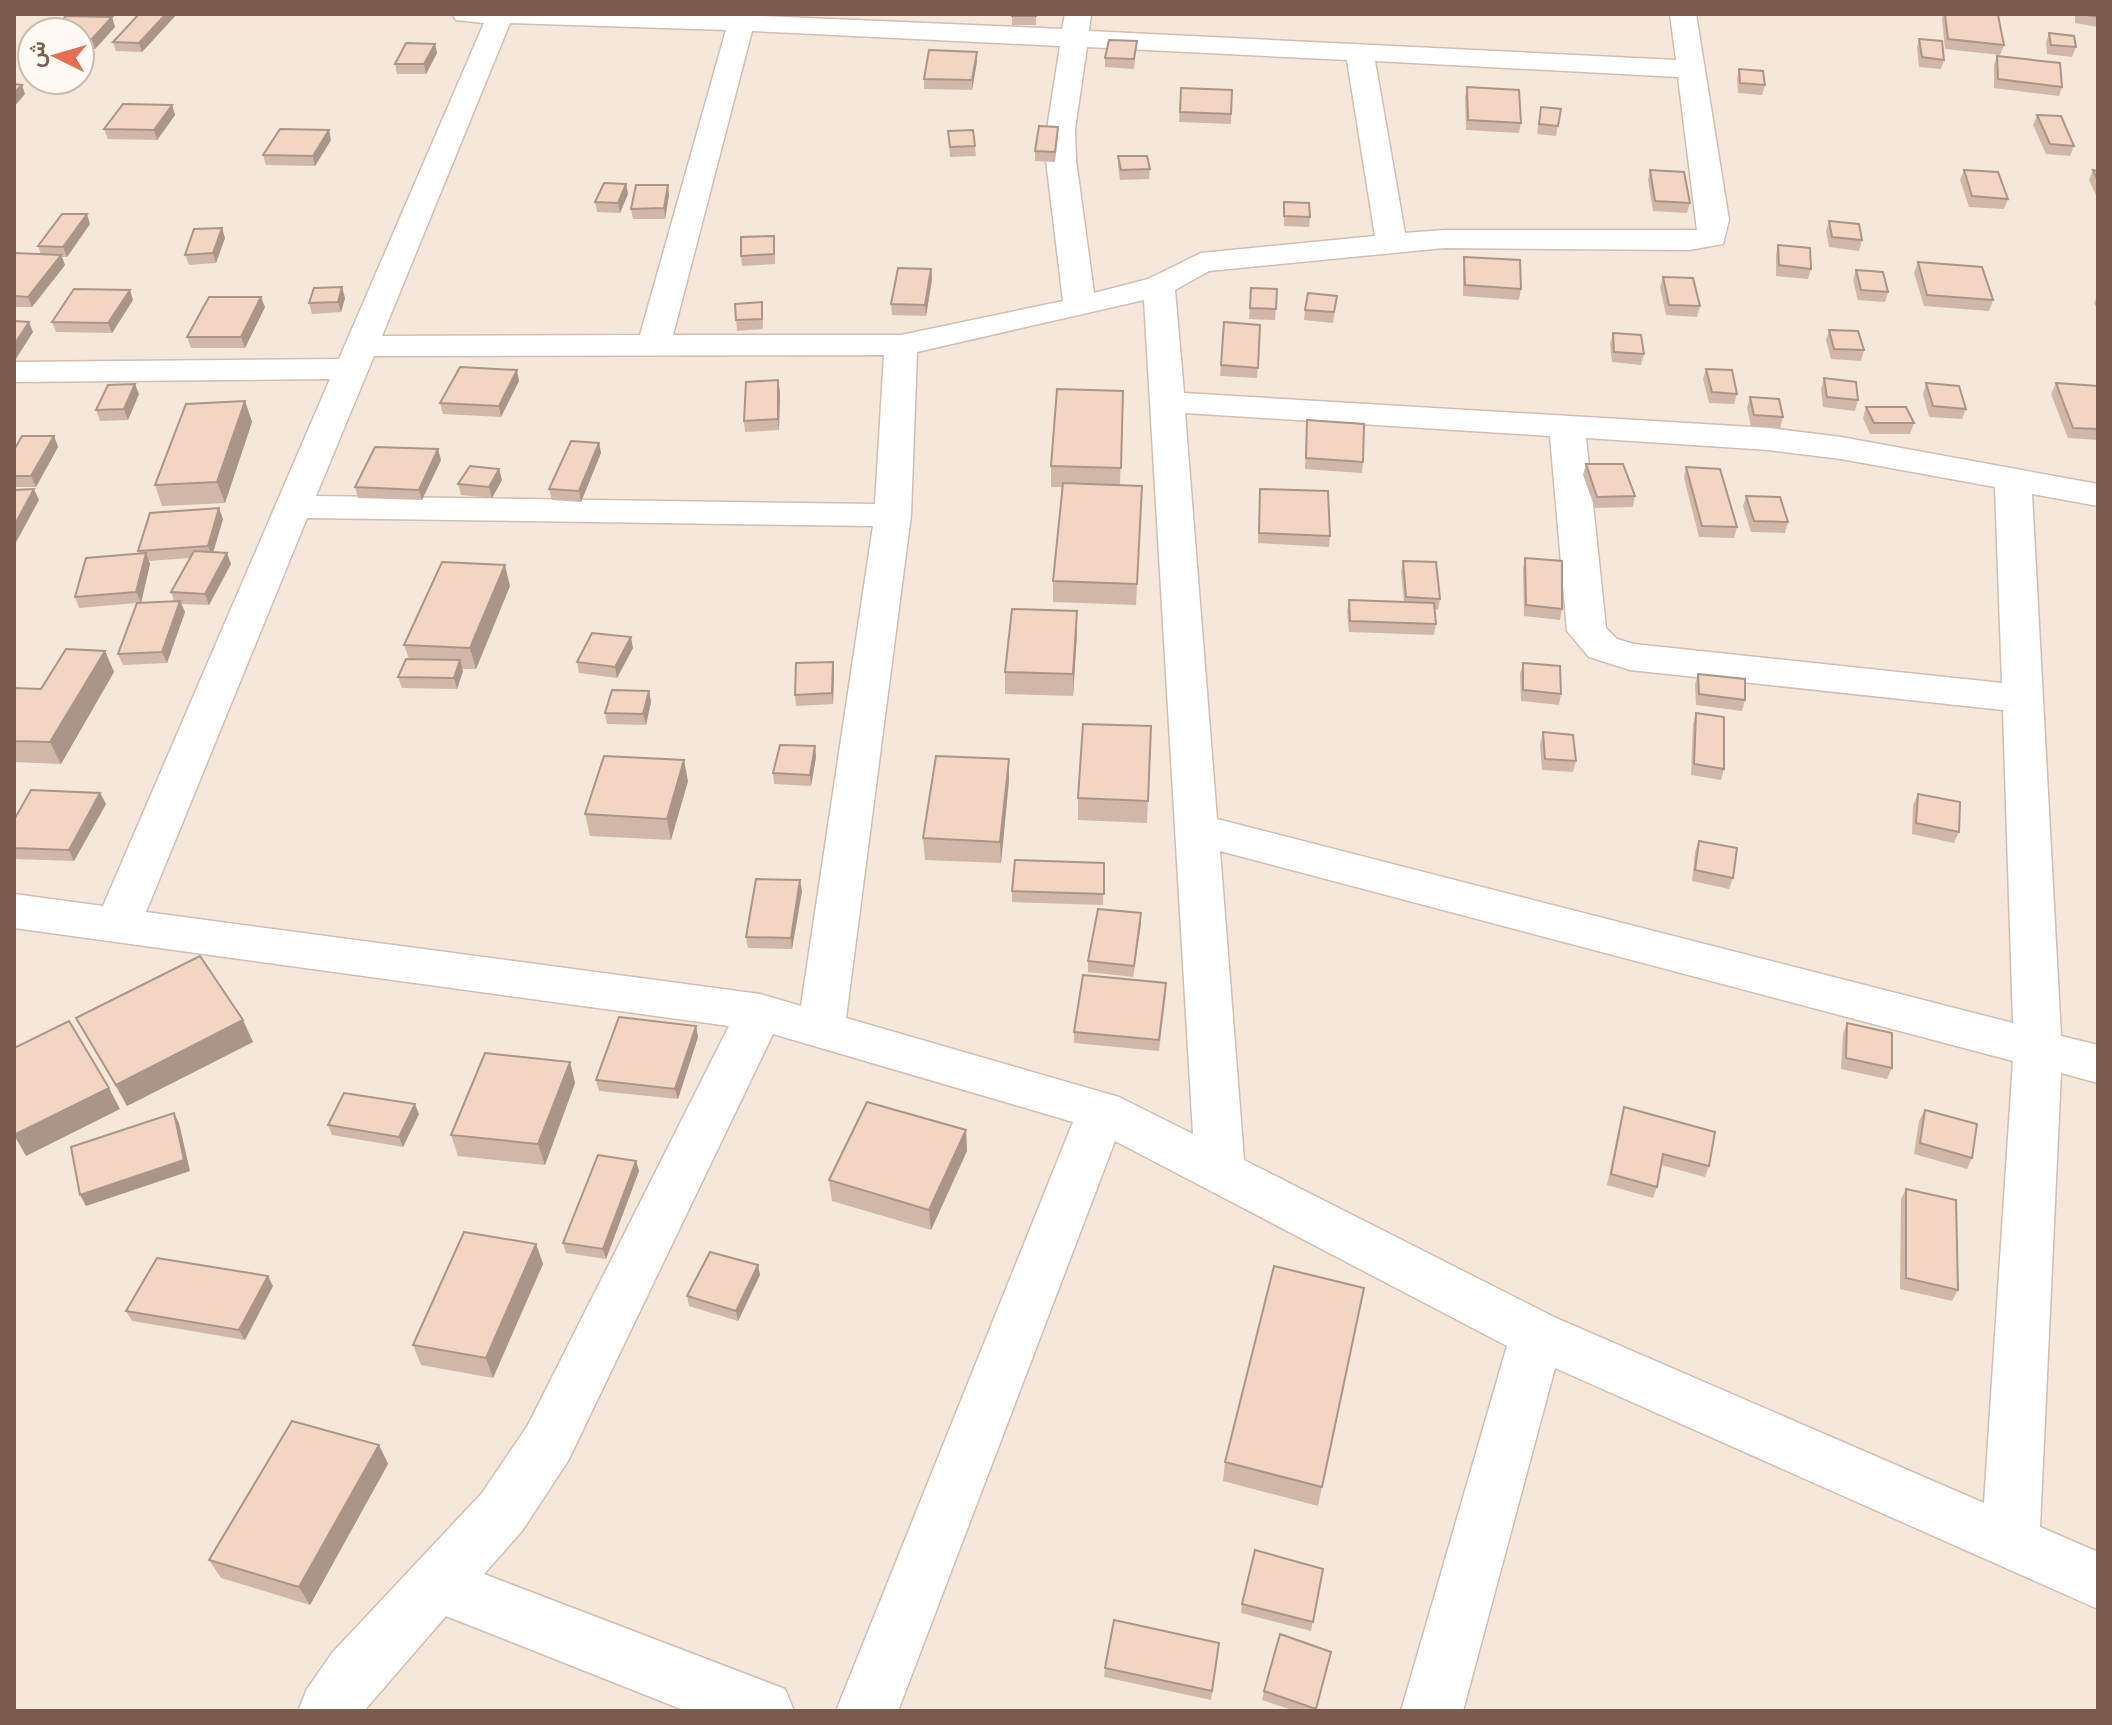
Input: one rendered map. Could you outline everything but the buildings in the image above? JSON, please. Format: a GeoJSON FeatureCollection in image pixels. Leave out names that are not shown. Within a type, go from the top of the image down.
{"type":"FeatureCollection","features":[{"type":"Feature","properties":{"kind":"street"},"geometry":{"type":"LineString","coordinates":[[14,372],[654,345],[901,345],[1080,307],[1159,286],[1201,263],[1391,241],[1689,241],[1712,237],[1714,220],[1683,14]]}},
{"type":"Feature","properties":{"kind":"street"},"geometry":{"type":"LineString","coordinates":[[118,925],[358,358],[489,15],[741,23],[810,19],[1076,27],[1360,53],[1691,69]]}},
{"type":"Feature","properties":{"kind":"street"},"geometry":{"type":"LineString","coordinates":[[654,345],[741,23]]}},
{"type":"Feature","properties":{"kind":"street"},"geometry":{"type":"LineString","coordinates":[[1076,27],[1061,129],[1061,160],[1080,307]]}},
{"type":"Feature","properties":{"kind":"street"},"geometry":{"type":"LineString","coordinates":[[1360,53],[1391,241]]}},
{"type":"Feature","properties":{"kind":"street"},"geometry":{"type":"LineString","coordinates":[[1159,286],[1220,1172]]}},
{"type":"Feature","properties":{"kind":"street"},"geometry":{"type":"LineString","coordinates":[[821,1030],[893,515],[901,345]]}},
{"type":"Feature","properties":{"kind":"street"},"geometry":{"type":"LineString","coordinates":[[1167,402],[1769,439],[1841,448],[2013,482],[2098,495]]}},
{"type":"Feature","properties":{"kind":"street"},"geometry":{"type":"LineString","coordinates":[[1567,426],[1587,631],[1603,648],[1630,657],[2023,699]]}},
{"type":"Feature","properties":{"kind":"street"},"geometry":{"type":"LineString","coordinates":[[2010,1541],[2038,1049],[2013,482]]}},
{"type":"Feature","properties":{"kind":"street"},"geometry":{"type":"LineString","coordinates":[[294,507],[893,515]]}},
{"type":"Feature","properties":{"kind":"street"},"geometry":{"type":"LineString","coordinates":[[1196,829],[2098,1064]]}},
{"type":"Feature","properties":{"kind":"street"},"geometry":{"type":"LineString","coordinates":[[16,915],[118,925],[760,1012],[1102,1111],[1537,1335],[2098,1581]]}},
{"type":"Feature","properties":{"kind":"street"},"geometry":{"type":"LineString","coordinates":[[329,1711],[353,1674],[502,1512],[548,1443],[760,1012]]}},
{"type":"Feature","properties":{"kind":"street"},"geometry":{"type":"LineString","coordinates":[[867,1711],[1102,1111]]}},
{"type":"Feature","properties":{"kind":"street"},"geometry":{"type":"LineString","coordinates":[[1432,1711],[1537,1335]]}},
{"type":"Feature","properties":{"kind":"street"},"geometry":{"type":"LineString","coordinates":[[437,1584],[763,1711]]}},
{"type":"Feature","properties":{"kind":"shaded area"},"geometry":{"type":"Polygon","coordinates":[[[14,14],[2098,14],[2098,1711],[14,1711],[14,14]]]}}]}
